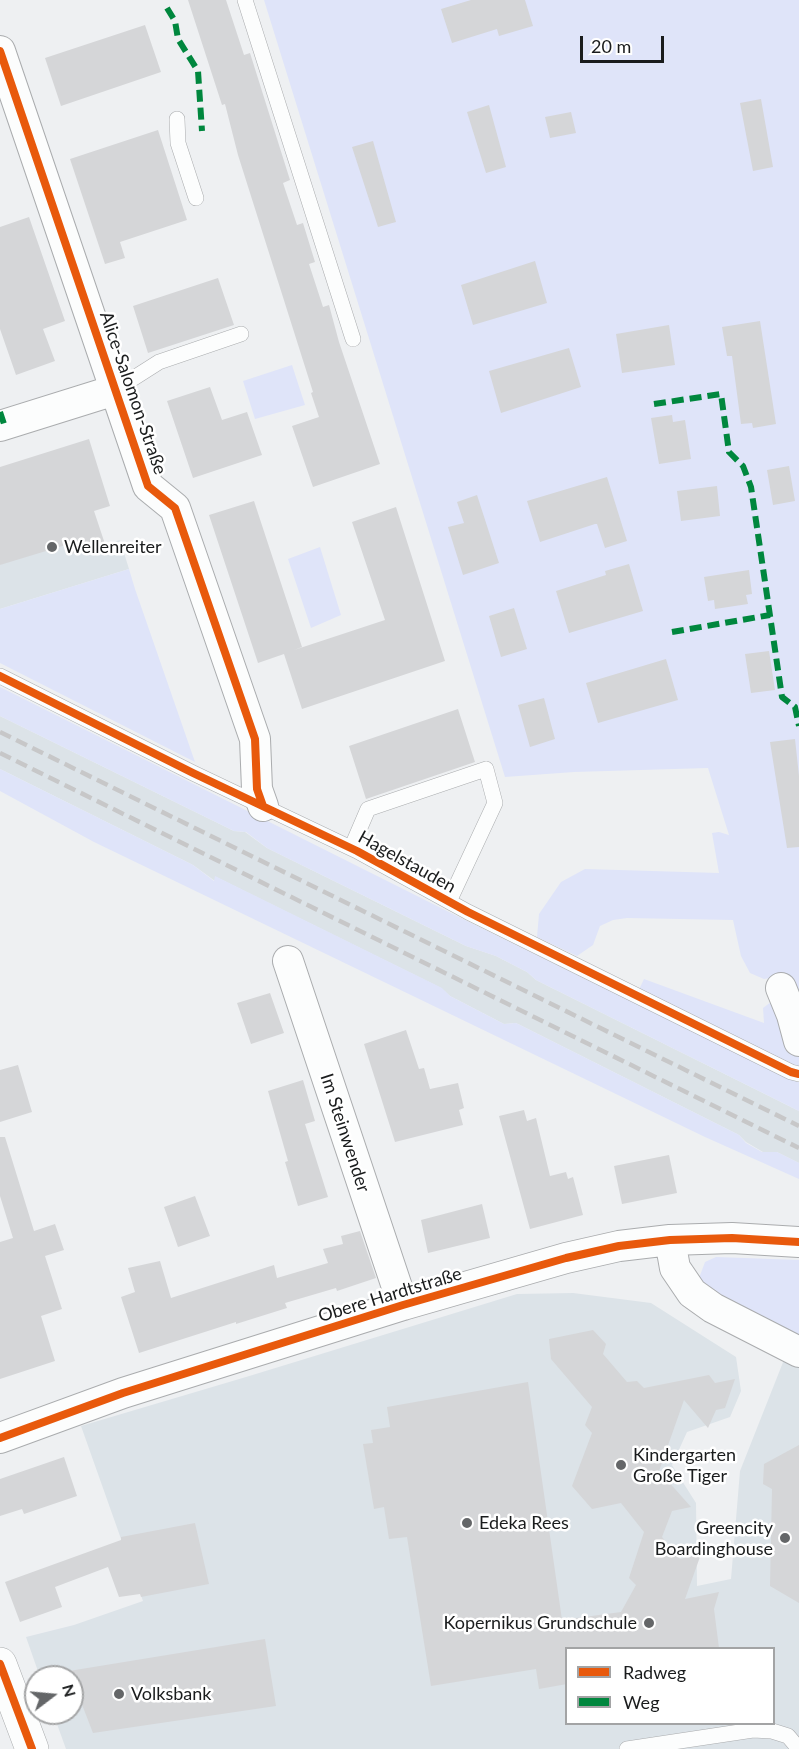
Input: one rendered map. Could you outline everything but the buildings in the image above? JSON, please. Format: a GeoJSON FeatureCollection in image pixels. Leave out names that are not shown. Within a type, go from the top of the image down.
{"type":"FeatureCollection","features":[{"type":"Feature","properties":{"kind":"street","name":"Alice-Salomon-Straße"},"geometry":{"type":"LineString","coordinates":[[0,51],[148,486],[175,508],[179,519],[255,739],[257,789],[262,806]]}},
{"type":"Feature","properties":{"kind":"street"},"geometry":{"type":"LineString","coordinates":[[0,426],[115,390]]}},
{"type":"Feature","properties":{"kind":"street","name":"Im Steinwender"},"geometry":{"type":"LineString","coordinates":[[288,961],[403,1305]]}},
{"type":"Feature","properties":{"kind":"street"},"geometry":{"type":"LineString","coordinates":[[781,988],[799,1041]]}},
{"type":"Feature","properties":{"kind":"street","name":"Obere Hardtstraße"},"geometry":{"type":"LineString","coordinates":[[0,1438],[113,1397],[403,1305],[566,1258],[619,1246],[670,1240],[732,1238],[799,1242]]}},
{"type":"Feature","properties":{"kind":"street"},"geometry":{"type":"LineString","coordinates":[[670,1240],[675,1268],[692,1293],[713,1308],[799,1352]]}},
{"type":"Feature","properties":{"kind":"street"},"geometry":{"type":"LineString","coordinates":[[0,1664],[32,1749]]}},
{"type":"Feature","properties":{"kind":"lane"},"geometry":{"type":"LineString","coordinates":[[245,0],[352,339]]}},
{"type":"Feature","properties":{"kind":"lane"},"geometry":{"type":"LineString","coordinates":[[177,119],[178,143],[196,198]]}},
{"type":"Feature","properties":{"kind":"lane"},"geometry":{"type":"LineString","coordinates":[[115,390],[159,362],[241,334]]}},
{"type":"Feature","properties":{"kind":"lane","name":"Hagelstauden"},"geometry":{"type":"LineString","coordinates":[[0,676],[357,851],[468,912],[795,1073]]}},
{"type":"Feature","properties":{"kind":"lane"},"geometry":{"type":"LineString","coordinates":[[486,769],[495,803],[452,895],[353,844],[368,809],[486,769]]}},
{"type":"Feature","properties":{"kind":"lane"},"geometry":{"type":"LineString","coordinates":[[627,1749],[753,1730],[772,1731],[788,1736],[799,1749]]}},
{"type":"Feature","properties":{"kind":"shaded area"},"geometry":{"type":"Polygon","coordinates":[[[264,0],[799,0],[799,1111],[536,980],[527,972],[496,956],[466,946],[267,848],[246,832],[234,831],[0,716],[0,687],[633,1002],[644,979],[764,1023],[763,1008],[775,999],[770,978],[764,979],[750,973],[741,956],[733,920],[627,918],[613,920],[600,926],[593,945],[577,956],[537,937],[539,914],[561,882],[585,869],[719,873],[712,833],[719,832],[729,835],[708,768],[574,772],[505,777],[264,0]]]}},
{"type":"Feature","properties":{"kind":"shaded area"},"geometry":{"type":"Polygon","coordinates":[[[292,365],[305,405],[255,419],[243,381],[292,365]]]}},
{"type":"Feature","properties":{"kind":"shaded area","name":"Wellenreiter"},"geometry":{"type":"Polygon","coordinates":[[[54,497],[72,554],[120,540],[129,569],[0,609],[0,565],[54,497]]]}},
{"type":"Feature","properties":{"kind":"shaded area"},"geometry":{"type":"Polygon","coordinates":[[[320,547],[341,615],[311,628],[288,559],[320,547]]]}},
{"type":"Feature","properties":{"kind":"shaded area"},"geometry":{"type":"Polygon","coordinates":[[[129,569],[195,762],[0,663],[0,609],[129,569]]]}},
{"type":"Feature","properties":{"kind":"shaded area"},"geometry":{"type":"Polygon","coordinates":[[[0,716],[234,831],[245,832],[267,848],[466,946],[496,956],[527,972],[536,980],[799,1111],[799,1163],[777,1152],[763,1152],[739,1135],[516,1023],[504,1024],[450,996],[441,988],[216,877],[215,881],[193,865],[0,769],[0,716]]]}},
{"type":"Feature","properties":{"kind":"shaded area"},"geometry":{"type":"Polygon","coordinates":[[[0,769],[193,865],[214,881],[215,876],[442,988],[450,996],[504,1024],[516,1023],[739,1135],[746,1143],[762,1152],[777,1152],[799,1163],[799,1179],[705,1137],[94,842],[0,791],[0,769]]]}},
{"type":"Feature","properties":{"kind":"shaded area"},"geometry":{"type":"Polygon","coordinates":[[[716,1257],[799,1260],[799,1340],[712,1295],[699,1278],[705,1262],[716,1257]]]}},
{"type":"Feature","properties":{"kind":"shaded area"},"geometry":{"type":"Polygon","coordinates":[[[573,1293],[651,1303],[736,1357],[741,1391],[730,1417],[687,1432],[672,1465],[696,1503],[697,1586],[731,1579],[740,1471],[793,1337],[799,1340],[799,1749],[66,1749],[57,1725],[84,1725],[84,1665],[36,1665],[26,1637],[74,1625],[143,1601],[81,1426],[517,1294],[573,1293]]]}},
{"type":"Feature","properties":{"kind":"railway"},"geometry":{"type":"LineString","coordinates":[[0,732],[799,1126]]}},
{"type":"Feature","properties":{"kind":"railway"},"geometry":{"type":"LineString","coordinates":[[0,753],[799,1148]]}},
{"type":"Feature","properties":{"kind":"marked path"},"geometry":{"type":"LineString","coordinates":[[167,8],[175,21],[178,39],[198,71],[202,131]]}},
{"type":"Feature","properties":{"kind":"marked path"},"geometry":{"type":"LineString","coordinates":[[654,404],[721,394],[729,452],[743,466],[751,487],[782,697],[795,707],[799,726]]}},
{"type":"Feature","properties":{"kind":"marked path"},"geometry":{"type":"LineString","coordinates":[[0,412],[4,424]]}},
{"type":"Feature","properties":{"kind":"marked path"},"geometry":{"type":"LineString","coordinates":[[672,632],[770,615]]}},
{"type":"Feature","properties":{"kind":"cycle path"},"geometry":{"type":"LineString","coordinates":[[0,51],[148,486],[175,508],[255,739],[257,789],[263,806]]}},
{"type":"Feature","properties":{"kind":"cycle path"},"geometry":{"type":"LineString","coordinates":[[0,676],[193,773],[357,851],[468,912],[799,1074]]}},
{"type":"Feature","properties":{"kind":"cycle path"},"geometry":{"type":"LineString","coordinates":[[0,1438],[123,1393],[403,1305],[566,1258],[619,1246],[670,1240],[732,1238],[799,1242]]}},
{"type":"Feature","properties":{"kind":"cycle path"},"geometry":{"type":"LineString","coordinates":[[0,1664],[32,1749]]}},
{"type":"Feature","properties":{"kind":"place","name":"Wellenreiter"},"geometry":{"type":"Point","coordinates":[52,547]}},
{"type":"Feature","properties":{"kind":"place","name":"Kindergarten Große Tiger"},"geometry":{"type":"Point","coordinates":[621,1465]}},
{"type":"Feature","properties":{"kind":"place","name":"Edeka Rees"},"geometry":{"type":"Point","coordinates":[467,1523]}},
{"type":"Feature","properties":{"kind":"place","name":"Greencity Boardinghouse"},"geometry":{"type":"Point","coordinates":[785,1538]}},
{"type":"Feature","properties":{"kind":"place","name":"Kopernikus Grundschule"},"geometry":{"type":"Point","coordinates":[649,1623]}},
{"type":"Feature","properties":{"kind":"place","name":"Volksbank"},"geometry":{"type":"Point","coordinates":[119,1694]}}]}
